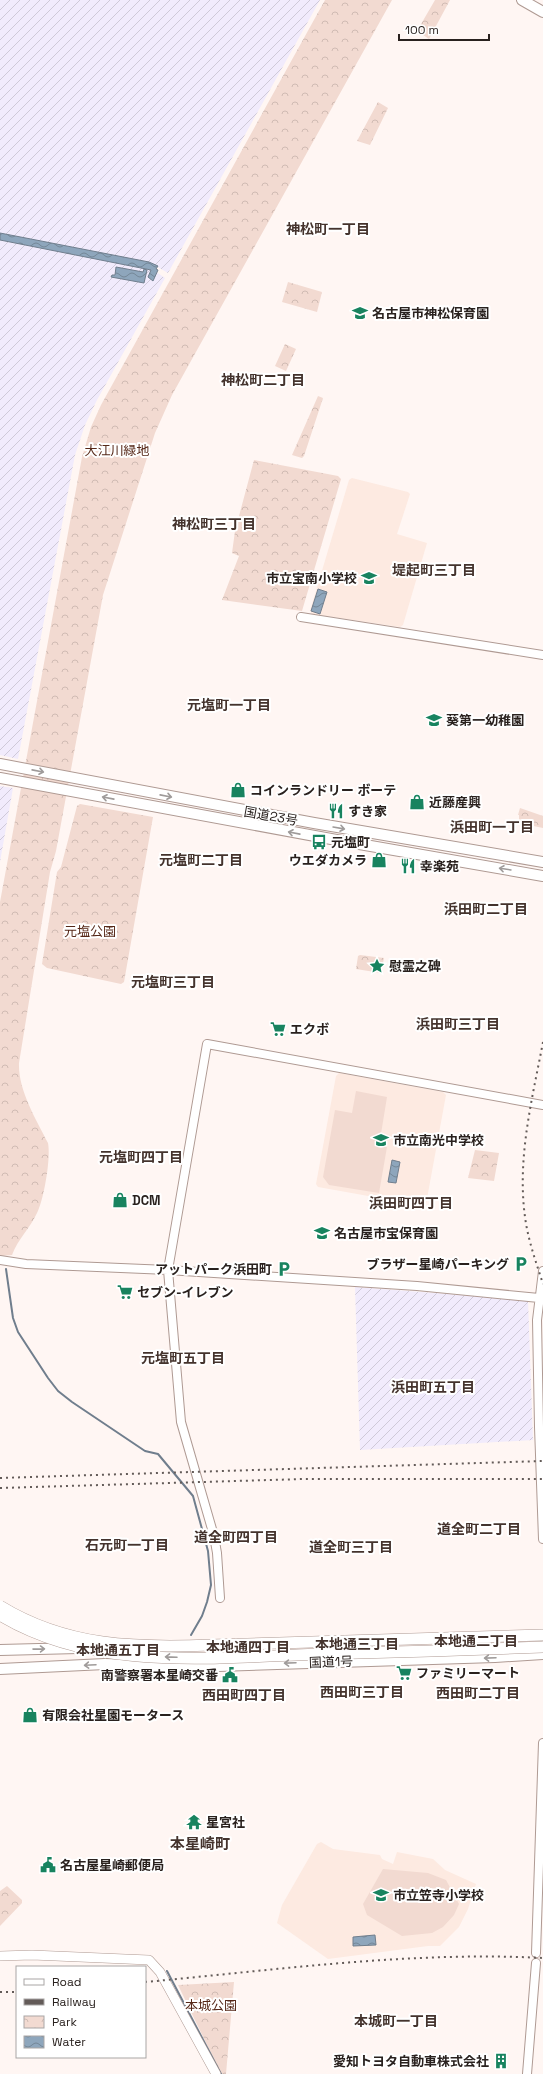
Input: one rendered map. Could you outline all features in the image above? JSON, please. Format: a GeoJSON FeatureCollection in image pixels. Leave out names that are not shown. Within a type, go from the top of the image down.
{"type":"FeatureCollection","features":[{"type":"Feature","properties":{"kind":"highway"},"geometry":{"type":"LineString","coordinates":[[522,0],[543,12]]}},
{"type":"Feature","properties":{"kind":"highway","name":"国道23号"},"geometry":{"type":"LineString","coordinates":[[0,764],[245,811],[543,862]]}},
{"type":"Feature","properties":{"kind":"highway","name":"国道23号"},"geometry":{"type":"LineString","coordinates":[[0,778],[543,876]]}},
{"type":"Feature","properties":{"kind":"highway"},"geometry":{"type":"LineString","coordinates":[[0,1606],[14,1614],[48,1628],[95,1642],[139,1647],[543,1635]]}},
{"type":"Feature","properties":{"kind":"highway"},"geometry":{"type":"LineString","coordinates":[[0,1615],[33,1632],[59,1642],[92,1650],[136,1656],[210,1657],[543,1647]]}},
{"type":"Feature","properties":{"kind":"highway","name":"国道1号"},"geometry":{"type":"LineString","coordinates":[[0,1650],[543,1632]]}},
{"type":"Feature","properties":{"kind":"highway"},"geometry":{"type":"LineString","coordinates":[[308,1663],[314,1653],[320,1649],[543,1641]]}},
{"type":"Feature","properties":{"kind":"highway","name":"国道1号"},"geometry":{"type":"LineString","coordinates":[[0,1669],[105,1664],[188,1668],[495,1658],[543,1654]]}},
{"type":"Feature","properties":{"kind":"main road"},"geometry":{"type":"LineString","coordinates":[[0,1956],[32,1955],[148,1960],[160,1972],[216,2074]]}},
{"type":"Feature","properties":{"kind":"street"},"geometry":{"type":"LineString","coordinates":[[301,618],[543,655]]}},
{"type":"Feature","properties":{"kind":"street"},"geometry":{"type":"LineString","coordinates":[[220,1598],[215,1542],[181,1422],[168,1270],[207,1044],[543,1105]]}},
{"type":"Feature","properties":{"kind":"street"},"geometry":{"type":"LineString","coordinates":[[0,1260],[26,1264],[168,1270],[417,1286],[539,1298]]}},
{"type":"Feature","properties":{"kind":"street"},"geometry":{"type":"LineString","coordinates":[[543,1271],[539,1298],[539,1427],[543,1539]]}},
{"type":"Feature","properties":{"kind":"street"},"geometry":{"type":"LineString","coordinates":[[536,1954],[543,1743]]}},
{"type":"Feature","properties":{"kind":"street"},"geometry":{"type":"LineString","coordinates":[[527,2074],[536,1962]]}},
{"type":"Feature","properties":{"kind":"shaded area"},"geometry":{"type":"Polygon","coordinates":[[[0,0],[320,0],[168,273],[151,263],[0,235],[0,0]]]}},
{"type":"Feature","properties":{"kind":"shaded area"},"geometry":{"type":"Polygon","coordinates":[[[0,240],[152,269],[165,278],[97,400],[85,425],[75,455],[18,759],[0,755],[0,240]]]}},
{"type":"Feature","properties":{"kind":"shaded area","name":"市立宝南小学校"},"geometry":{"type":"Polygon","coordinates":[[[352,478],[408,492],[410,494],[397,534],[427,543],[403,625],[400,627],[312,614],[310,611],[349,480],[352,478]]]}},
{"type":"Feature","properties":{"kind":"shaded area"},"geometry":{"type":"Polygon","coordinates":[[[0,786],[13,788],[0,862],[0,786]]]}},
{"type":"Feature","properties":{"kind":"shaded area","name":"市立南光中学校"},"geometry":{"type":"Polygon","coordinates":[[[339,1073],[443,1092],[446,1095],[426,1204],[424,1206],[318,1187],[316,1184],[336,1076],[339,1073]]]}},
{"type":"Feature","properties":{"kind":"shaded area"},"geometry":{"type":"Polygon","coordinates":[[[355,1287],[528,1300],[533,1440],[360,1450],[355,1287]]]}},
{"type":"Feature","properties":{"kind":"shaded area","name":"市立笠寺小学校"},"geometry":{"type":"Polygon","coordinates":[[[321,1842],[333,1849],[380,1855],[382,1859],[393,1864],[397,1852],[433,1859],[445,1870],[476,1884],[468,1909],[459,1927],[440,1946],[428,1946],[328,1959],[277,1923],[282,1905],[317,1844],[321,1842]]]}},
{"type":"Feature","properties":{"kind":"green space","name":"大江川緑地"},"geometry":{"type":"Polygon","coordinates":[[[325,0],[392,0],[172,395],[155,433],[103,595],[56,851],[50,872],[19,1063],[21,1084],[33,1114],[48,1143],[49,1158],[46,1178],[40,1207],[37,1213],[17,1244],[12,1255],[0,1256],[0,902],[82,457],[91,427],[101,405],[325,0]]]}},
{"type":"Feature","properties":{"kind":"green space"},"geometry":{"type":"Polygon","coordinates":[[[435,0],[450,0],[429,39],[417,31],[435,0]]]}},
{"type":"Feature","properties":{"kind":"green space"},"geometry":{"type":"Polygon","coordinates":[[[378,102],[388,108],[370,145],[357,141],[378,102]]]}},
{"type":"Feature","properties":{"kind":"green space"},"geometry":{"type":"Polygon","coordinates":[[[288,282],[322,292],[317,312],[282,302],[288,282]]]}},
{"type":"Feature","properties":{"kind":"green space"},"geometry":{"type":"Polygon","coordinates":[[[285,344],[296,349],[286,371],[275,366],[285,344]]]}},
{"type":"Feature","properties":{"kind":"green space"},"geometry":{"type":"Polygon","coordinates":[[[318,396],[323,398],[304,456],[302,458],[292,455],[318,396]]]}},
{"type":"Feature","properties":{"kind":"green space"},"geometry":{"type":"Polygon","coordinates":[[[254,460],[338,476],[341,479],[302,611],[222,600],[239,556],[232,553],[235,531],[254,460]]]}},
{"type":"Feature","properties":{"kind":"green space","name":"元塩公園"},"geometry":{"type":"Polygon","coordinates":[[[80,804],[153,817],[124,982],[121,984],[47,968],[42,964],[57,872],[61,867],[77,806],[80,804]]]}},
{"type":"Feature","properties":{"kind":"green space"},"geometry":{"type":"Polygon","coordinates":[[[520,808],[543,816],[543,828],[519,823],[518,815],[520,808]]]}},
{"type":"Feature","properties":{"kind":"green space"},"geometry":{"type":"Polygon","coordinates":[[[358,956],[384,958],[381,973],[356,969],[358,956]]]}},
{"type":"Feature","properties":{"kind":"green space"},"geometry":{"type":"Polygon","coordinates":[[[356,1091],[387,1097],[379,1146],[387,1147],[379,1193],[329,1185],[323,1177],[335,1110],[352,1113],[356,1091]]]}},
{"type":"Feature","properties":{"kind":"green space"},"geometry":{"type":"Polygon","coordinates":[[[475,1150],[499,1153],[494,1181],[468,1178],[475,1150]]]}},
{"type":"Feature","properties":{"kind":"green space"},"geometry":{"type":"Polygon","coordinates":[[[383,1869],[428,1873],[446,1880],[459,1904],[454,1915],[443,1927],[432,1933],[402,1936],[367,1915],[363,1904],[383,1869]]]}},
{"type":"Feature","properties":{"kind":"green space"},"geometry":{"type":"Polygon","coordinates":[[[7,1886],[22,1900],[22,1903],[0,1926],[0,1891],[7,1886]]]}},
{"type":"Feature","properties":{"kind":"green space","name":"本城公園"},"geometry":{"type":"Polygon","coordinates":[[[234,1982],[226,2074],[221,2074],[178,1985],[234,1982]]]}},
{"type":"Feature","properties":{"kind":"water"},"geometry":{"type":"Polygon","coordinates":[[[0,233],[149,262],[158,266],[156,269],[158,270],[153,281],[148,277],[151,270],[0,240],[0,233]]]}},
{"type":"Feature","properties":{"kind":"water"},"geometry":{"type":"Polygon","coordinates":[[[116,267],[143,272],[144,269],[147,270],[144,283],[111,277],[112,275],[115,275],[116,267]]]}},
{"type":"Feature","properties":{"kind":"water"},"geometry":{"type":"Polygon","coordinates":[[[318,589],[327,592],[320,614],[311,611],[318,589]]]}},
{"type":"Feature","properties":{"kind":"water"},"geometry":{"type":"Polygon","coordinates":[[[392,1160],[400,1162],[396,1183],[388,1182],[392,1160]]]}},
{"type":"Feature","properties":{"kind":"water"},"geometry":{"type":"Polygon","coordinates":[[[375,1935],[376,1945],[353,1946],[353,1937],[375,1935]]]}},
{"type":"Feature","properties":{"kind":"waterway"},"geometry":{"type":"LineString","coordinates":[[6,1269],[13,1318],[18,1332],[58,1391],[145,1451],[158,1454],[193,1496],[208,1551],[211,1585],[202,1616],[191,1635]]}},
{"type":"Feature","properties":{"kind":"waterway"},"geometry":{"type":"LineString","coordinates":[[167,1971],[221,2074]]}},
{"type":"Feature","properties":{"kind":"railway"},"geometry":{"type":"LineString","coordinates":[[543,1042],[530,1107],[524,1151],[523,1173],[523,1195],[526,1226],[532,1251],[543,1284]]}},
{"type":"Feature","properties":{"kind":"railway"},"geometry":{"type":"LineString","coordinates":[[0,1478],[543,1461]]}},
{"type":"Feature","properties":{"kind":"railway"},"geometry":{"type":"LineString","coordinates":[[0,1488],[303,1479],[543,1479]]}},
{"type":"Feature","properties":{"kind":"railway"},"geometry":{"type":"LineString","coordinates":[[146,1982],[393,1959],[443,1957],[543,1958]]}},
{"type":"Feature","properties":{"kind":"railway"},"geometry":{"type":"LineString","coordinates":[[0,1992],[16,1992]]}},
{"type":"Feature","properties":{"kind":"place","name":"名古屋市神松保育園"},"geometry":{"type":"Point","coordinates":[360,313]}},
{"type":"Feature","properties":{"kind":"place","name":"市立宝南小学校"},"geometry":{"type":"Point","coordinates":[369,578]}},
{"type":"Feature","properties":{"kind":"place","name":"葵第一幼稚園"},"geometry":{"type":"Point","coordinates":[434,720]}},
{"type":"Feature","properties":{"kind":"place","name":"コインランドリー ボーテ"},"geometry":{"type":"Point","coordinates":[238,790]}},
{"type":"Feature","properties":{"kind":"place","name":"近藤産興"},"geometry":{"type":"Point","coordinates":[417,802]}},
{"type":"Feature","properties":{"kind":"place","name":"すき家"},"geometry":{"type":"Point","coordinates":[336,811]}},
{"type":"Feature","properties":{"kind":"place","name":"元塩町"},"geometry":{"type":"Point","coordinates":[319,842]}},
{"type":"Feature","properties":{"kind":"place","name":"ウエダカメラ"},"geometry":{"type":"Point","coordinates":[379,860]}},
{"type":"Feature","properties":{"kind":"place","name":"幸楽苑"},"geometry":{"type":"Point","coordinates":[408,866]}},
{"type":"Feature","properties":{"kind":"place","name":"慰霊之碑"},"geometry":{"type":"Point","coordinates":[377,966]}},
{"type":"Feature","properties":{"kind":"place","name":"エクボ"},"geometry":{"type":"Point","coordinates":[278,1029]}},
{"type":"Feature","properties":{"kind":"place","name":"市立南光中学校"},"geometry":{"type":"Point","coordinates":[381,1140]}},
{"type":"Feature","properties":{"kind":"place","name":"DCM"},"geometry":{"type":"Point","coordinates":[120,1200]}},
{"type":"Feature","properties":{"kind":"place","name":"名古屋市宝保育園"},"geometry":{"type":"Point","coordinates":[322,1233]}},
{"type":"Feature","properties":{"kind":"place","name":"ブラザー星崎パーキング"},"geometry":{"type":"Point","coordinates":[521,1264]}},
{"type":"Feature","properties":{"kind":"place","name":"アットパーク浜田町"},"geometry":{"type":"Point","coordinates":[284,1269]}},
{"type":"Feature","properties":{"kind":"place","name":"セブン-イレブン"},"geometry":{"type":"Point","coordinates":[125,1292]}},
{"type":"Feature","properties":{"kind":"place","name":"ファミリーマート"},"geometry":{"type":"Point","coordinates":[404,1673]}},
{"type":"Feature","properties":{"kind":"place","name":"南警察署本星崎交番"},"geometry":{"type":"Point","coordinates":[230,1675]}},
{"type":"Feature","properties":{"kind":"place","name":"有限会社星園モータース"},"geometry":{"type":"Point","coordinates":[30,1715]}},
{"type":"Feature","properties":{"kind":"place","name":"星宮社"},"geometry":{"type":"Point","coordinates":[194,1822]}},
{"type":"Feature","properties":{"kind":"place","name":"名古屋星崎郵便局"},"geometry":{"type":"Point","coordinates":[48,1865]}},
{"type":"Feature","properties":{"kind":"place","name":"市立笠寺小学校"},"geometry":{"type":"Point","coordinates":[381,1895]}},
{"type":"Feature","properties":{"kind":"place","name":"愛知トヨタ自動車株式会社"},"geometry":{"type":"Point","coordinates":[501,2061]}},
{"type":"Feature","properties":{"kind":"district","name":"神松町一丁目"},"geometry":{"type":"Point","coordinates":[328,229]}},
{"type":"Feature","properties":{"kind":"district","name":"神松町二丁目"},"geometry":{"type":"Point","coordinates":[263,380]}},
{"type":"Feature","properties":{"kind":"district","name":"神松町三丁目"},"geometry":{"type":"Point","coordinates":[214,524]}},
{"type":"Feature","properties":{"kind":"district","name":"堤起町三丁目"},"geometry":{"type":"Point","coordinates":[434,570]}},
{"type":"Feature","properties":{"kind":"district","name":"元塩町一丁目"},"geometry":{"type":"Point","coordinates":[229,705]}},
{"type":"Feature","properties":{"kind":"district","name":"浜田町一丁目"},"geometry":{"type":"Point","coordinates":[492,827]}},
{"type":"Feature","properties":{"kind":"district","name":"元塩町二丁目"},"geometry":{"type":"Point","coordinates":[201,860]}},
{"type":"Feature","properties":{"kind":"district","name":"浜田町二丁目"},"geometry":{"type":"Point","coordinates":[486,909]}},
{"type":"Feature","properties":{"kind":"district","name":"元塩町三丁目"},"geometry":{"type":"Point","coordinates":[173,982]}},
{"type":"Feature","properties":{"kind":"district","name":"浜田町三丁目"},"geometry":{"type":"Point","coordinates":[458,1024]}},
{"type":"Feature","properties":{"kind":"district","name":"元塩町四丁目"},"geometry":{"type":"Point","coordinates":[141,1157]}},
{"type":"Feature","properties":{"kind":"district","name":"浜田町四丁目"},"geometry":{"type":"Point","coordinates":[411,1203]}},
{"type":"Feature","properties":{"kind":"district","name":"元塩町五丁目"},"geometry":{"type":"Point","coordinates":[183,1358]}},
{"type":"Feature","properties":{"kind":"district","name":"浜田町五丁目"},"geometry":{"type":"Point","coordinates":[433,1387]}},
{"type":"Feature","properties":{"kind":"district","name":"道全町二丁目"},"geometry":{"type":"Point","coordinates":[479,1529]}},
{"type":"Feature","properties":{"kind":"district","name":"道全町四丁目"},"geometry":{"type":"Point","coordinates":[236,1537]}},
{"type":"Feature","properties":{"kind":"district","name":"石元町一丁目"},"geometry":{"type":"Point","coordinates":[127,1545]}},
{"type":"Feature","properties":{"kind":"district","name":"道全町三丁目"},"geometry":{"type":"Point","coordinates":[351,1547]}},
{"type":"Feature","properties":{"kind":"district","name":"本地通二丁目"},"geometry":{"type":"Point","coordinates":[476,1641]}},
{"type":"Feature","properties":{"kind":"district","name":"本地通三丁目"},"geometry":{"type":"Point","coordinates":[357,1644]}},
{"type":"Feature","properties":{"kind":"district","name":"本地通四丁目"},"geometry":{"type":"Point","coordinates":[248,1647]}},
{"type":"Feature","properties":{"kind":"district","name":"本地通五丁目"},"geometry":{"type":"Point","coordinates":[118,1650]}},
{"type":"Feature","properties":{"kind":"district","name":"西田町三丁目"},"geometry":{"type":"Point","coordinates":[362,1692]}},
{"type":"Feature","properties":{"kind":"district","name":"西田町二丁目"},"geometry":{"type":"Point","coordinates":[478,1693]}},
{"type":"Feature","properties":{"kind":"district","name":"西田町四丁目"},"geometry":{"type":"Point","coordinates":[244,1695]}},
{"type":"Feature","properties":{"kind":"district","name":"本星崎町"},"geometry":{"type":"Point","coordinates":[200,1843]}},
{"type":"Feature","properties":{"kind":"district","name":"本城町一丁目"},"geometry":{"type":"Point","coordinates":[396,2021]}}]}
